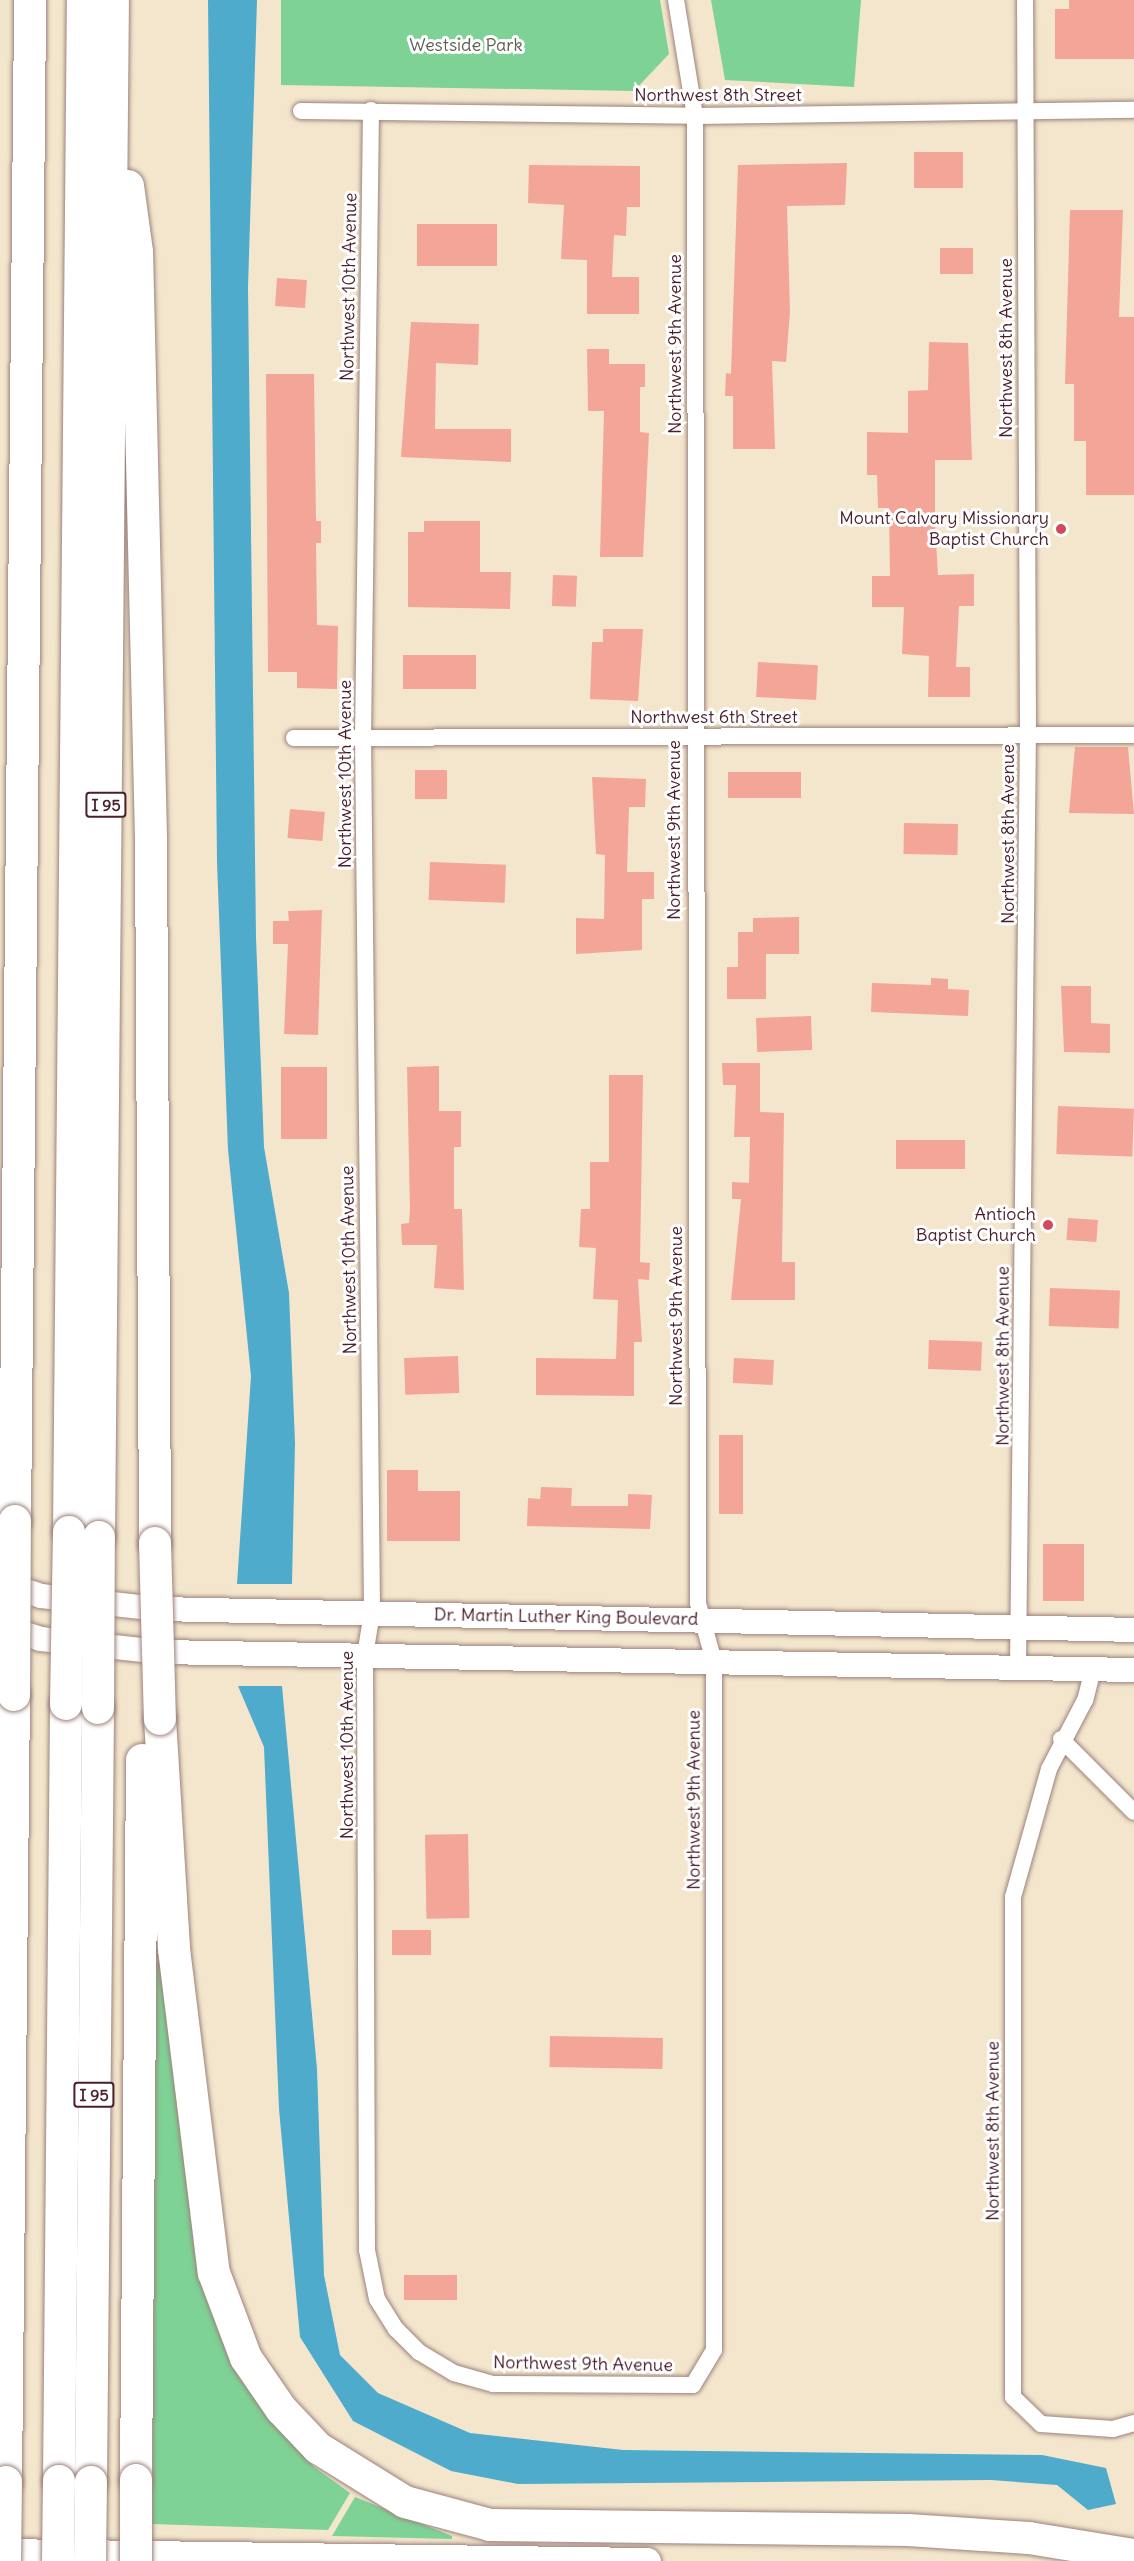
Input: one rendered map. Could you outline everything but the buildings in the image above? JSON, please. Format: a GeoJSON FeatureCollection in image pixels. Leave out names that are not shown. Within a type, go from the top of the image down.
{"type":"FeatureCollection","features":[{"type":"Feature","properties":{"kind":"highway"},"geometry":{"type":"LineString","coordinates":[[5,2561],[30,0]]}},
{"type":"Feature","properties":{"kind":"highway"},"geometry":{"type":"LineString","coordinates":[[58,2561],[66,1704],[84,1535],[83,0]]}},
{"type":"Feature","properties":{"kind":"highway","name":"I 95"},"geometry":{"type":"LineString","coordinates":[[90,2561],[98,1708],[84,1535],[113,0]]}},
{"type":"Feature","properties":{"kind":"highway"},"geometry":{"type":"LineString","coordinates":[[113,72],[136,252],[151,839],[152,1347],[149,1543],[151,1717],[136,2561]]}},
{"type":"Feature","properties":{"kind":"highway"},"geometry":{"type":"LineString","coordinates":[[151,1717],[177,1972],[214,2273],[231,2330],[251,2367],[318,2448],[405,2502],[490,2525],[931,2531],[1029,2538],[1134,2555]]}},
{"type":"Feature","properties":{"kind":"main road","name":"Dr. Martin Luther King Boulevard"},"geometry":{"type":"LineString","coordinates":[[0,1582],[41,1596],[159,1609],[1134,1630]]}},
{"type":"Feature","properties":{"kind":"main road"},"geometry":{"type":"LineString","coordinates":[[0,1626],[41,1639],[161,1652],[1134,1670]]}},
{"type":"Feature","properties":{"kind":"main road"},"geometry":{"type":"LineString","coordinates":[[0,2552],[647,2561]]}},
{"type":"Feature","properties":{"kind":"street","name":"Northwest 9th Avenue"},"geometry":{"type":"LineString","coordinates":[[454,2373],[493,2384],[693,2385],[714,2350],[714,1662],[699,1620],[693,738],[695,116],[676,0]]}},
{"type":"Feature","properties":{"kind":"street","name":"Northwest 8th Avenue"},"geometry":{"type":"LineString","coordinates":[[1018,1668],[1021,1627],[1028,735],[1024,0]]}},
{"type":"Feature","properties":{"kind":"street","name":"Northwest 8th Street"},"geometry":{"type":"LineString","coordinates":[[302,111],[371,110],[695,116],[1134,110]]}},
{"type":"Feature","properties":{"kind":"street","name":"Northwest 10th Avenue"},"geometry":{"type":"LineString","coordinates":[[371,110],[363,735],[372,1613],[365,1655],[366,2250],[377,2299],[396,2329],[419,2352],[454,2373]]}},
{"type":"Feature","properties":{"kind":"street","name":"Northwest 6th Street"},"geometry":{"type":"LineString","coordinates":[[294,738],[363,735],[693,738],[1134,735]]}},
{"type":"Feature","properties":{"kind":"street","name":"Northwest 8th Avenue"},"geometry":{"type":"LineString","coordinates":[[1093,1669],[1085,1700],[1061,1739],[1013,1897],[1013,2397],[1041,2424],[1113,2429],[1134,2423]]}},
{"type":"Feature","properties":{"kind":"street"},"geometry":{"type":"LineString","coordinates":[[1061,1739],[1134,1812]]}},
{"type":"Feature","properties":{"kind":"green space","name":"Westside Park"},"geometry":{"type":"Polygon","coordinates":[[[281,0],[660,0],[669,54],[634,91],[281,85],[281,0]]]}},
{"type":"Feature","properties":{"kind":"green space"},"geometry":{"type":"Polygon","coordinates":[[[711,0],[861,0],[854,87],[725,80],[711,0]]]}},
{"type":"Feature","properties":{"kind":"green space"},"geometry":{"type":"Polygon","coordinates":[[[166,1961],[193,2214],[281,2430],[314,2467],[350,2493],[328,2530],[152,2524],[156,1962],[166,1961]]]}},
{"type":"Feature","properties":{"kind":"green space"},"geometry":{"type":"Polygon","coordinates":[[[355,2497],[452,2536],[452,2539],[332,2536],[355,2497]]]}},
{"type":"Feature","properties":{"kind":"water"},"geometry":{"type":"Polygon","coordinates":[[[208,0],[257,0],[248,287],[256,937],[264,1147],[289,1293],[295,1443],[292,1584],[237,1584],[251,1376],[228,1150],[217,862],[208,0]]]}},
{"type":"Feature","properties":{"kind":"water"},"geometry":{"type":"Polygon","coordinates":[[[238,1686],[282,1686],[317,2069],[324,2275],[340,2355],[378,2393],[470,2433],[623,2450],[1042,2455],[1106,2468],[1116,2504],[1088,2510],[1057,2485],[991,2480],[518,2484],[451,2471],[353,2421],[300,2337],[279,2109],[264,1747],[238,1686]]]}},
{"type":"Feature","properties":{"kind":"place","name":"Mount Calvary Missionary Baptist Church"},"geometry":{"type":"Point","coordinates":[1061,529]}},
{"type":"Feature","properties":{"kind":"place","name":"Antioch Baptist Church"},"geometry":{"type":"Point","coordinates":[1048,1225]}}]}
